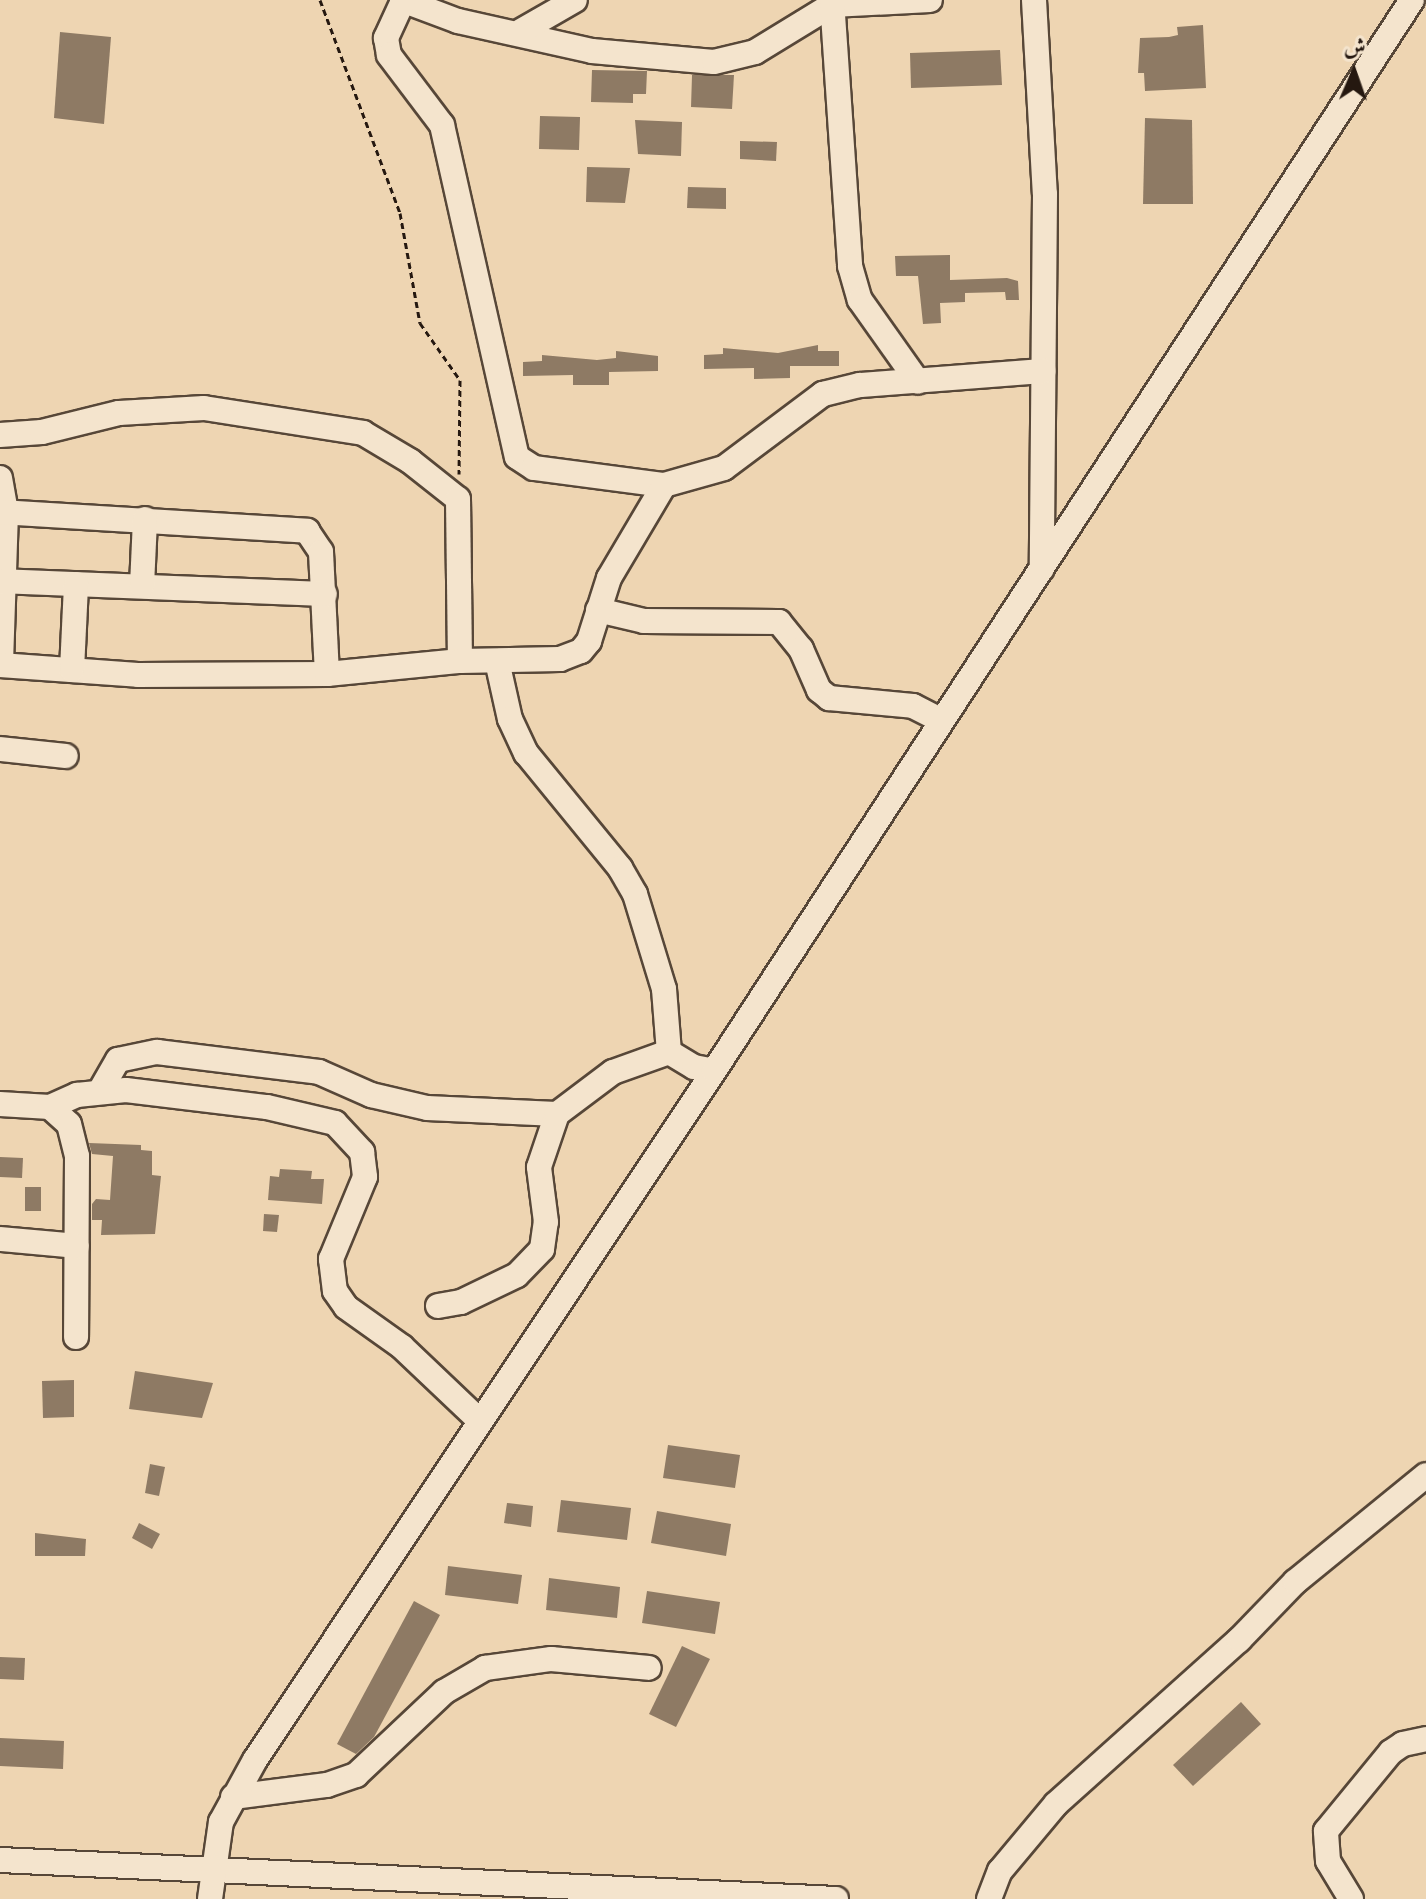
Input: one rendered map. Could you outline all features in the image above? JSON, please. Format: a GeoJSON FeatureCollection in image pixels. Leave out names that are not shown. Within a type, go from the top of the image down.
{"type":"FeatureCollection","features":[{"type":"Feature","properties":{"kind":"street"},"geometry":{"type":"LineString","coordinates":[[521,31],[575,0]]}},
{"type":"Feature","properties":{"kind":"street"},"geometry":{"type":"LineString","coordinates":[[930,0],[832,3],[755,52],[714,62],[592,51],[521,31],[458,21],[403,1],[386,38],[389,55],[442,125],[517,457],[534,468],[664,485],[724,468],[823,394],[1043,371]]}},
{"type":"Feature","properties":{"kind":"street"},"geometry":{"type":"LineString","coordinates":[[1034,0],[1045,194],[1042,570]]}},
{"type":"Feature","properties":{"kind":"street"},"geometry":{"type":"LineString","coordinates":[[210,1899],[211,1867],[233,1797],[714,1071],[1412,0]]}},
{"type":"Feature","properties":{"kind":"street"},"geometry":{"type":"LineString","coordinates":[[832,3],[850,266],[860,300],[918,382]]}},
{"type":"Feature","properties":{"kind":"street"},"geometry":{"type":"LineString","coordinates":[[0,435],[42,432],[127,411],[204,408],[363,433],[458,499],[460,661]]}},
{"type":"Feature","properties":{"kind":"street"},"geometry":{"type":"LineString","coordinates":[[0,478],[3,512],[0,665],[72,670],[327,674],[460,661],[560,659],[581,651],[595,629],[609,578],[664,485]]}},
{"type":"Feature","properties":{"kind":"street"},"geometry":{"type":"LineString","coordinates":[[3,512],[307,531],[321,552],[327,674]]}},
{"type":"Feature","properties":{"kind":"street"},"geometry":{"type":"LineString","coordinates":[[142,586],[145,519]]}},
{"type":"Feature","properties":{"kind":"street"},"geometry":{"type":"LineString","coordinates":[[2,581],[325,594]]}},
{"type":"Feature","properties":{"kind":"street"},"geometry":{"type":"LineString","coordinates":[[72,670],[76,584]]}},
{"type":"Feature","properties":{"kind":"street"},"geometry":{"type":"LineString","coordinates":[[598,610],[644,621],[779,622],[801,649],[819,690],[829,698],[845,704],[913,706],[941,720]]}},
{"type":"Feature","properties":{"kind":"street"},"geometry":{"type":"LineString","coordinates":[[497,661],[510,719],[526,753],[620,868],[635,894],[664,989],[669,1052]]}},
{"type":"Feature","properties":{"kind":"street"},"geometry":{"type":"LineString","coordinates":[[0,749],[66,756]]}},
{"type":"Feature","properties":{"kind":"street"},"geometry":{"type":"LineString","coordinates":[[100,1091],[118,1060],[157,1052],[319,1072],[371,1095],[427,1108],[557,1114]]}},
{"type":"Feature","properties":{"kind":"street"},"geometry":{"type":"LineString","coordinates":[[669,1052],[694,1067],[714,1071]]}},
{"type":"Feature","properties":{"kind":"street"},"geometry":{"type":"LineString","coordinates":[[438,1306],[461,1302],[517,1275],[542,1249],[546,1222],[539,1167],[557,1114],[613,1072],[669,1052]]}},
{"type":"Feature","properties":{"kind":"street"},"geometry":{"type":"LineString","coordinates":[[0,1104],[50,1107],[100,1091],[197,1096],[267,1107],[335,1123],[362,1152],[365,1177],[331,1259],[335,1291],[346,1307],[402,1347],[480,1421]]}},
{"type":"Feature","properties":{"kind":"street"},"geometry":{"type":"LineString","coordinates":[[50,1107],[69,1124],[73,1137],[76,1337]]}},
{"type":"Feature","properties":{"kind":"street"},"geometry":{"type":"LineString","coordinates":[[0,1239],[77,1246]]}},
{"type":"Feature","properties":{"kind":"street"},"geometry":{"type":"LineString","coordinates":[[989,1899],[1000,1871],[1056,1804],[1159,1707],[1239,1640],[1295,1582],[1426,1475]]}},
{"type":"Feature","properties":{"kind":"street"},"geometry":{"type":"LineString","coordinates":[[233,1797],[327,1785],[356,1775],[444,1692],[485,1668],[551,1659],[649,1668]]}},
{"type":"Feature","properties":{"kind":"street"},"geometry":{"type":"LineString","coordinates":[[1351,1899],[1328,1861],[1326,1831],[1391,1752],[1426,1739]]}},
{"type":"Feature","properties":{"kind":"street"},"geometry":{"type":"LineString","coordinates":[[0,1860],[211,1867],[652,1896],[836,1899]]}},
{"type":"Feature","properties":{"kind":"path"},"geometry":{"type":"LineString","coordinates":[[320,0],[400,213],[420,323],[460,380],[458,499]]}},
{"type":"Feature","properties":{"kind":"building"},"geometry":{"type":"Polygon","coordinates":[[[1203,25],[1206,88],[1145,91],[1144,73],[1138,73],[1140,38],[1169,37],[1178,35],[1177,27],[1203,25]]]}},
{"type":"Feature","properties":{"kind":"building"},"geometry":{"type":"Polygon","coordinates":[[[60,32],[111,37],[104,124],[54,118],[60,32]]]}},
{"type":"Feature","properties":{"kind":"building"},"geometry":{"type":"Polygon","coordinates":[[[1000,50],[1002,85],[911,88],[910,53],[1000,50]]]}},
{"type":"Feature","properties":{"kind":"building"},"geometry":{"type":"Polygon","coordinates":[[[592,70],[647,71],[646,94],[633,94],[633,103],[591,102],[592,70]]]}},
{"type":"Feature","properties":{"kind":"building"},"geometry":{"type":"Polygon","coordinates":[[[692,75],[734,75],[732,109],[691,107],[692,75]]]}},
{"type":"Feature","properties":{"kind":"building"},"geometry":{"type":"Polygon","coordinates":[[[540,116],[580,117],[579,150],[539,149],[540,116]]]}},
{"type":"Feature","properties":{"kind":"building"},"geometry":{"type":"Polygon","coordinates":[[[1145,118],[1192,120],[1193,204],[1143,204],[1145,118]]]}},
{"type":"Feature","properties":{"kind":"building"},"geometry":{"type":"Polygon","coordinates":[[[635,120],[682,122],[681,156],[638,154],[635,120]]]}},
{"type":"Feature","properties":{"kind":"building"},"geometry":{"type":"Polygon","coordinates":[[[740,141],[777,142],[776,161],[740,159],[740,141]]]}},
{"type":"Feature","properties":{"kind":"building"},"geometry":{"type":"Polygon","coordinates":[[[587,167],[630,168],[625,203],[586,202],[587,167]]]}},
{"type":"Feature","properties":{"kind":"building"},"geometry":{"type":"Polygon","coordinates":[[[688,187],[726,188],[726,209],[687,208],[688,187]]]}},
{"type":"Feature","properties":{"kind":"building"},"geometry":{"type":"Polygon","coordinates":[[[950,255],[950,280],[1007,278],[1018,281],[1019,300],[1006,300],[1005,292],[965,293],[965,302],[940,303],[941,323],[923,324],[918,276],[896,276],[895,256],[950,255]]]}},
{"type":"Feature","properties":{"kind":"building"},"geometry":{"type":"Polygon","coordinates":[[[818,345],[818,351],[839,351],[839,366],[790,366],[790,378],[754,379],[754,368],[704,369],[704,355],[723,354],[723,348],[778,353],[818,345]]]}},
{"type":"Feature","properties":{"kind":"building"},"geometry":{"type":"Polygon","coordinates":[[[616,351],[658,356],[658,371],[609,372],[609,385],[573,385],[573,375],[523,376],[523,362],[542,361],[542,355],[597,360],[616,358],[616,351]]]}},
{"type":"Feature","properties":{"kind":"building"},"geometry":{"type":"Polygon","coordinates":[[[89,1143],[141,1145],[141,1150],[152,1151],[152,1175],[161,1176],[155,1234],[101,1235],[102,1220],[92,1220],[92,1204],[96,1199],[110,1200],[113,1156],[92,1154],[89,1143]]]}},
{"type":"Feature","properties":{"kind":"building"},"geometry":{"type":"Polygon","coordinates":[[[0,1157],[23,1158],[22,1178],[0,1177],[0,1157]]]}},
{"type":"Feature","properties":{"kind":"building"},"geometry":{"type":"Polygon","coordinates":[[[280,1169],[312,1171],[311,1179],[324,1179],[322,1204],[268,1200],[270,1176],[279,1177],[280,1169]]]}},
{"type":"Feature","properties":{"kind":"building"},"geometry":{"type":"Polygon","coordinates":[[[25,1187],[41,1187],[41,1211],[25,1211],[25,1187]]]}},
{"type":"Feature","properties":{"kind":"building"},"geometry":{"type":"Polygon","coordinates":[[[264,1214],[279,1215],[277,1232],[263,1231],[264,1214]]]}},
{"type":"Feature","properties":{"kind":"building"},"geometry":{"type":"Polygon","coordinates":[[[135,1371],[213,1383],[202,1418],[129,1409],[135,1371]]]}},
{"type":"Feature","properties":{"kind":"building"},"geometry":{"type":"Polygon","coordinates":[[[74,1380],[74,1417],[43,1418],[42,1381],[74,1380]]]}},
{"type":"Feature","properties":{"kind":"building"},"geometry":{"type":"Polygon","coordinates":[[[668,1445],[740,1455],[735,1488],[663,1478],[668,1445]]]}},
{"type":"Feature","properties":{"kind":"building"},"geometry":{"type":"Polygon","coordinates":[[[150,1464],[165,1467],[159,1496],[145,1493],[150,1464]]]}},
{"type":"Feature","properties":{"kind":"building"},"geometry":{"type":"Polygon","coordinates":[[[561,1500],[631,1508],[627,1540],[557,1532],[561,1500]]]}},
{"type":"Feature","properties":{"kind":"building"},"geometry":{"type":"Polygon","coordinates":[[[507,1503],[533,1506],[531,1527],[504,1523],[507,1503]]]}},
{"type":"Feature","properties":{"kind":"building"},"geometry":{"type":"Polygon","coordinates":[[[657,1511],[731,1524],[726,1556],[651,1543],[657,1511]]]}},
{"type":"Feature","properties":{"kind":"building"},"geometry":{"type":"Polygon","coordinates":[[[139,1523],[160,1534],[152,1549],[132,1538],[139,1523]]]}},
{"type":"Feature","properties":{"kind":"building"},"geometry":{"type":"Polygon","coordinates":[[[35,1533],[86,1539],[85,1556],[35,1556],[35,1533]]]}},
{"type":"Feature","properties":{"kind":"building"},"geometry":{"type":"Polygon","coordinates":[[[448,1566],[522,1575],[518,1604],[445,1595],[448,1566]]]}},
{"type":"Feature","properties":{"kind":"building"},"geometry":{"type":"Polygon","coordinates":[[[549,1578],[620,1587],[617,1618],[546,1610],[549,1578]]]}},
{"type":"Feature","properties":{"kind":"building"},"geometry":{"type":"Polygon","coordinates":[[[647,1591],[720,1602],[715,1634],[642,1623],[647,1591]]]}},
{"type":"Feature","properties":{"kind":"building"},"geometry":{"type":"Polygon","coordinates":[[[414,1601],[440,1615],[374,1737],[356,1754],[337,1744],[414,1601]]]}},
{"type":"Feature","properties":{"kind":"building"},"geometry":{"type":"Polygon","coordinates":[[[682,1646],[710,1659],[676,1727],[649,1714],[682,1646]]]}},
{"type":"Feature","properties":{"kind":"building"},"geometry":{"type":"Polygon","coordinates":[[[0,1657],[25,1658],[24,1680],[0,1679],[0,1657]]]}},
{"type":"Feature","properties":{"kind":"building"},"geometry":{"type":"Polygon","coordinates":[[[1241,1702],[1261,1724],[1193,1786],[1173,1765],[1241,1702]]]}},
{"type":"Feature","properties":{"kind":"building"},"geometry":{"type":"Polygon","coordinates":[[[0,1738],[64,1741],[63,1769],[0,1766],[0,1738]]]}}]}
